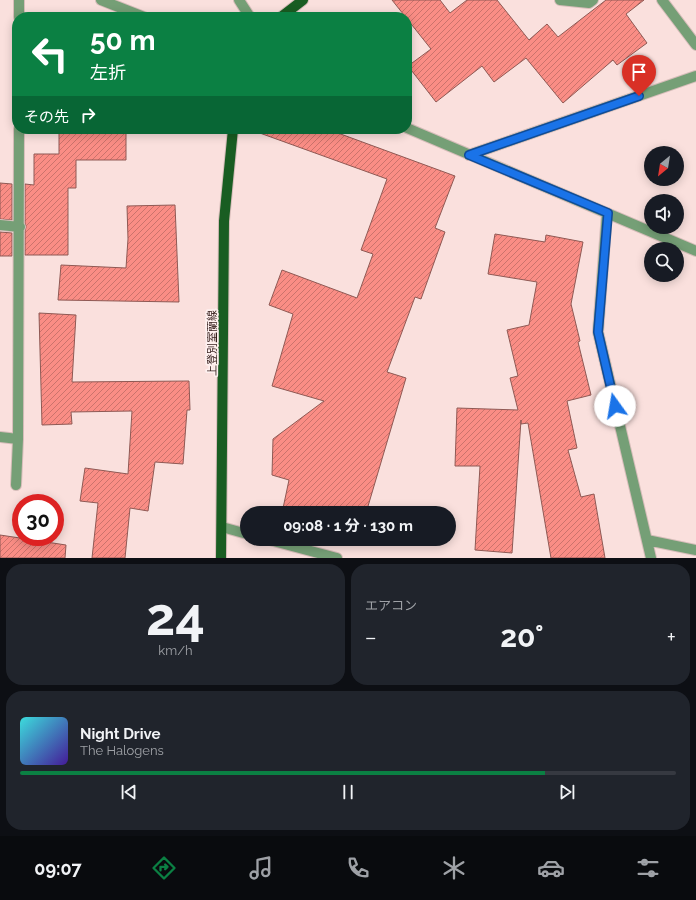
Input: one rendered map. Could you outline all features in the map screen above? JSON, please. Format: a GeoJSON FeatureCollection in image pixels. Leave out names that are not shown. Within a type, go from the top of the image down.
{"type":"FeatureCollection","features":[{"type":"Feature","properties":{"kind":"main road"},"geometry":{"type":"LineString","coordinates":[[287,12],[303,0]]}},
{"type":"Feature","properties":{"kind":"main road","name":"上登別室蘭線"},"geometry":{"type":"LineString","coordinates":[[221,558],[224,221],[233,134]]}},
{"type":"Feature","properties":{"kind":"street"},"geometry":{"type":"LineString","coordinates":[[19,0],[19,12]]}},
{"type":"Feature","properties":{"kind":"street"},"geometry":{"type":"LineString","coordinates":[[101,0],[131,12]]}},
{"type":"Feature","properties":{"kind":"street"},"geometry":{"type":"LineString","coordinates":[[239,0],[247,12]]}},
{"type":"Feature","properties":{"kind":"street"},"geometry":{"type":"LineString","coordinates":[[560,0],[589,3],[593,0]]}},
{"type":"Feature","properties":{"kind":"street"},"geometry":{"type":"LineString","coordinates":[[662,0],[696,45]]}},
{"type":"Feature","properties":{"kind":"street"},"geometry":{"type":"LineString","coordinates":[[469,155],[696,76]]}},
{"type":"Feature","properties":{"kind":"street"},"geometry":{"type":"LineString","coordinates":[[412,130],[696,251]]}},
{"type":"Feature","properties":{"kind":"street"},"geometry":{"type":"LineString","coordinates":[[16,485],[18,439],[20,227],[19,134]]}},
{"type":"Feature","properties":{"kind":"street"},"geometry":{"type":"LineString","coordinates":[[608,213],[598,332],[651,558]]}},
{"type":"Feature","properties":{"kind":"street"},"geometry":{"type":"LineString","coordinates":[[0,225],[20,227]]}},
{"type":"Feature","properties":{"kind":"street"},"geometry":{"type":"LineString","coordinates":[[0,437],[18,439]]}},
{"type":"Feature","properties":{"kind":"street"},"geometry":{"type":"LineString","coordinates":[[222,528],[240,532]]}},
{"type":"Feature","properties":{"kind":"street"},"geometry":{"type":"LineString","coordinates":[[647,540],[696,550]]}},
{"type":"Feature","properties":{"kind":"street"},"geometry":{"type":"LineString","coordinates":[[292,546],[337,558]]}},
{"type":"Feature","properties":{"kind":"building"},"geometry":{"type":"Polygon","coordinates":[[[392,0],[440,0],[450,13],[467,0],[497,0],[529,40],[547,24],[558,37],[606,0],[644,0],[626,14],[647,43],[617,65],[613,60],[563,103],[526,58],[494,82],[482,66],[436,102],[412,71],[412,63],[431,49],[412,25],[412,12],[402,12],[392,0]]]}},
{"type":"Feature","properties":{"kind":"building"},"geometry":{"type":"Polygon","coordinates":[[[59,134],[126,134],[126,160],[76,160],[76,188],[68,188],[68,255],[25,255],[25,184],[34,185],[34,154],[59,154],[59,134]]]}},
{"type":"Feature","properties":{"kind":"building"},"geometry":{"type":"Polygon","coordinates":[[[263,134],[341,134],[455,176],[435,228],[445,232],[421,299],[415,297],[387,372],[406,378],[368,506],[283,506],[289,480],[272,475],[273,439],[324,401],[272,386],[293,314],[269,305],[282,270],[357,298],[373,254],[361,250],[387,179],[263,134]]]}},
{"type":"Feature","properties":{"kind":"building"},"geometry":{"type":"Polygon","coordinates":[[[0,183],[12,184],[12,220],[0,219],[0,183]]]}},
{"type":"Feature","properties":{"kind":"building"},"geometry":{"type":"Polygon","coordinates":[[[175,205],[179,302],[58,300],[61,265],[126,268],[128,239],[127,206],[175,205]]]}},
{"type":"Feature","properties":{"kind":"building"},"geometry":{"type":"Polygon","coordinates":[[[0,232],[12,233],[12,256],[0,256],[0,232]]]}},
{"type":"Feature","properties":{"kind":"building"},"geometry":{"type":"Polygon","coordinates":[[[495,234],[545,242],[546,235],[583,242],[571,304],[580,341],[578,342],[591,395],[567,401],[577,448],[568,450],[581,497],[594,494],[605,558],[551,558],[528,423],[521,424],[521,420],[512,553],[475,550],[480,466],[455,466],[457,408],[518,410],[510,378],[518,376],[507,330],[529,325],[537,282],[488,274],[495,234]]]}},
{"type":"Feature","properties":{"kind":"building"},"geometry":{"type":"Polygon","coordinates":[[[39,313],[76,315],[72,382],[189,381],[190,410],[187,410],[183,464],[155,462],[148,511],[130,508],[125,558],[92,558],[98,503],[80,501],[85,468],[128,474],[132,411],[71,412],[72,424],[42,425],[39,313]]]}},
{"type":"Feature","properties":{"kind":"building"},"geometry":{"type":"Polygon","coordinates":[[[0,535],[12,537],[12,546],[66,545],[65,558],[0,558],[0,535]]]}},
{"type":"Feature","properties":{"kind":"route"},"geometry":{"type":"LineString","coordinates":[[615,406],[598,332],[608,213],[469,155],[639,96]]}}]}
